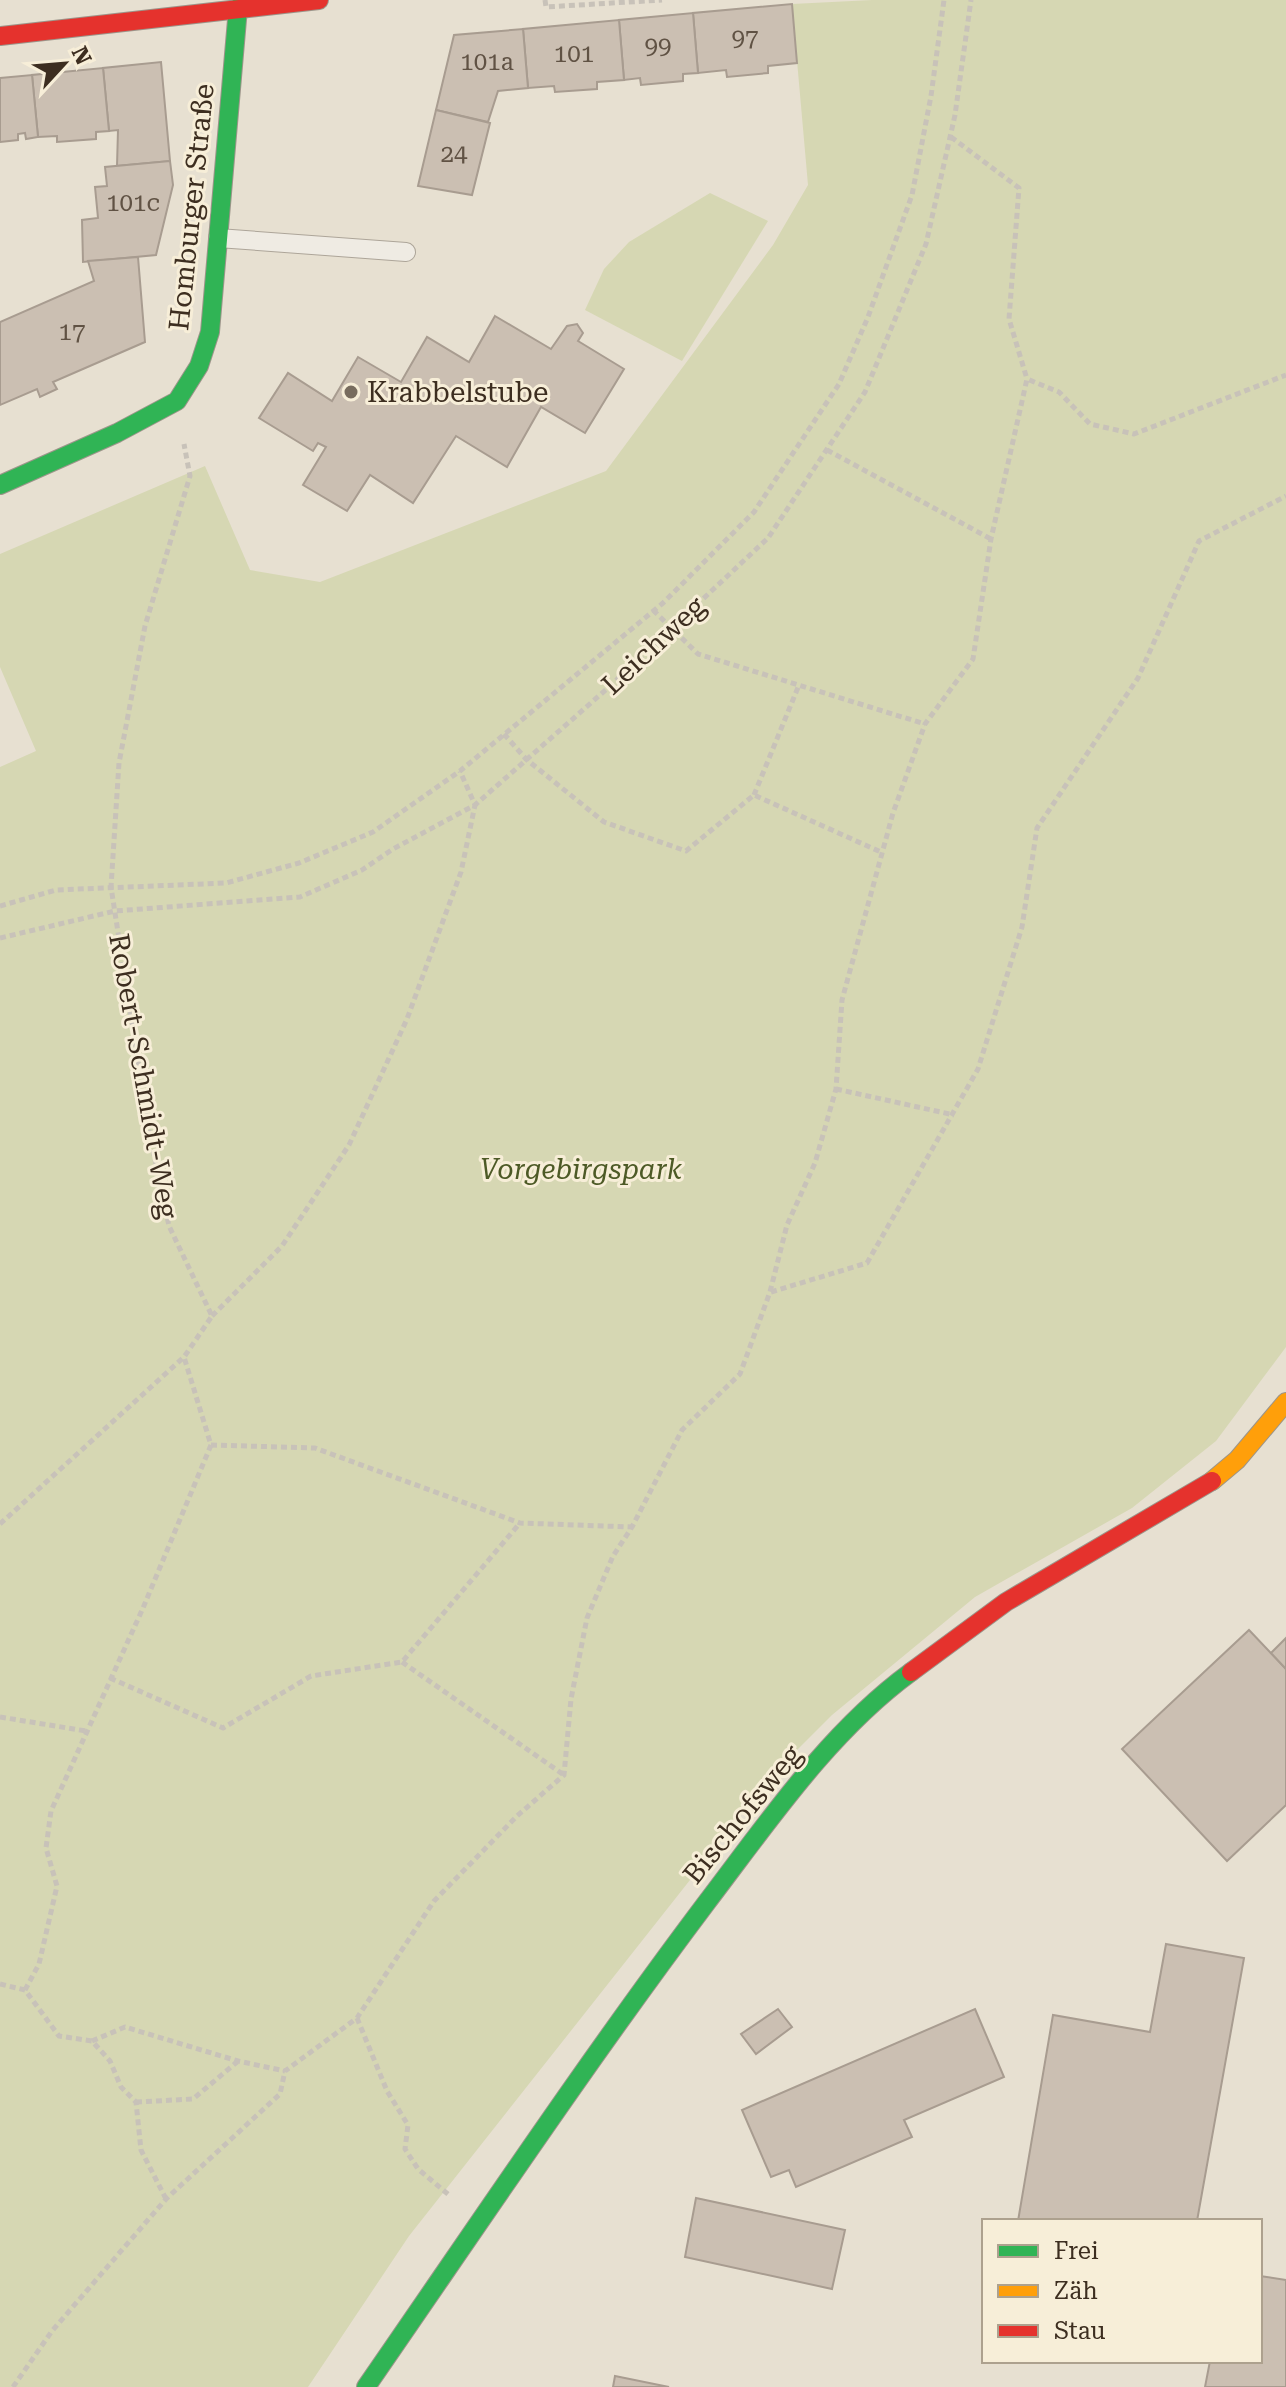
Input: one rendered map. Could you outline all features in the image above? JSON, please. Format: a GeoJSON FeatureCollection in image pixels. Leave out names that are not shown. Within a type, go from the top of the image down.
{"type":"FeatureCollection","features":[{"type":"Feature","properties":{"kind":"main road"},"geometry":{"type":"LineString","coordinates":[[0,36],[319,0]]}},
{"type":"Feature","properties":{"kind":"main road","name":"Homburger Straße"},"geometry":{"type":"LineString","coordinates":[[0,485],[117,433],[177,401],[199,366],[210,332],[238,8]]}},
{"type":"Feature","properties":{"kind":"main road","name":"Bischofsweg"},"geometry":{"type":"LineString","coordinates":[[366,2387],[638,1994],[771,1818],[824,1755],[892,1686],[1006,1602],[1207,1485],[1237,1460],[1286,1402]]}},
{"type":"Feature","properties":{"kind":"lane"},"geometry":{"type":"LineString","coordinates":[[218,238],[406,252]]}},
{"type":"Feature","properties":{"kind":"path"},"geometry":{"type":"LineString","coordinates":[[545,0],[546,7],[662,0]]}},
{"type":"Feature","properties":{"kind":"path","name":"Leichweg"},"geometry":{"type":"LineString","coordinates":[[0,906],[56,890],[226,883],[299,863],[373,832],[460,771],[653,610],[754,512],[839,384],[868,317],[912,195],[931,96],[944,0]]}},
{"type":"Feature","properties":{"kind":"path","name":"Leichweg"},"geometry":{"type":"LineString","coordinates":[[0,938],[115,911],[300,897],[362,870],[393,849],[475,805],[768,538],[865,392],[926,244],[951,136],[971,0]]}},
{"type":"Feature","properties":{"kind":"path"},"geometry":{"type":"LineString","coordinates":[[13,2387],[52,2331],[166,2199],[280,2094],[285,2071],[357,2018],[434,1901],[517,1816],[564,1775],[571,1699],[587,1618],[613,1556],[632,1527],[682,1430],[740,1374],[770,1292],[787,1225],[815,1163],[836,1089],[842,1000],[883,853],[925,724],[973,659],[991,539],[1027,379],[1009,319],[1019,188],[951,136]]}},
{"type":"Feature","properties":{"kind":"path"},"geometry":{"type":"LineString","coordinates":[[1027,379],[1059,392],[1090,424],[1134,434],[1286,375]]}},
{"type":"Feature","properties":{"kind":"path","name":"Robert-Schmidt-Weg"},"geometry":{"type":"LineString","coordinates":[[177,401],[190,476],[145,626],[124,732],[111,887],[148,1126],[169,1226],[212,1316]]}},
{"type":"Feature","properties":{"kind":"path"},"geometry":{"type":"LineString","coordinates":[[826,450],[991,539]]}},
{"type":"Feature","properties":{"kind":"path"},"geometry":{"type":"LineString","coordinates":[[770,1292],[867,1263],[978,1069],[1022,927],[1037,828],[1138,678],[1199,541],[1286,496]]}},
{"type":"Feature","properties":{"kind":"path"},"geometry":{"type":"LineString","coordinates":[[653,610],[698,654],[925,724]]}},
{"type":"Feature","properties":{"kind":"path"},"geometry":{"type":"LineString","coordinates":[[504,734],[526,759],[604,822],[686,851],[754,795],[799,685]]}},
{"type":"Feature","properties":{"kind":"path"},"geometry":{"type":"LineString","coordinates":[[0,1524],[184,1357],[212,1316],[282,1246],[349,1145],[407,1019],[461,872],[475,805],[460,771]]}},
{"type":"Feature","properties":{"kind":"path"},"geometry":{"type":"LineString","coordinates":[[754,795],[883,853]]}},
{"type":"Feature","properties":{"kind":"path"},"geometry":{"type":"LineString","coordinates":[[836,1089],[954,1115]]}},
{"type":"Feature","properties":{"kind":"path"},"geometry":{"type":"LineString","coordinates":[[25,1990],[39,1964],[57,1886],[46,1848],[51,1811],[211,1445],[184,1357]]}},
{"type":"Feature","properties":{"kind":"path"},"geometry":{"type":"LineString","coordinates":[[211,1445],[315,1448],[520,1523],[632,1527]]}},
{"type":"Feature","properties":{"kind":"path"},"geometry":{"type":"LineString","coordinates":[[110,1678],[223,1728],[311,1676],[402,1662],[520,1523]]}},
{"type":"Feature","properties":{"kind":"path"},"geometry":{"type":"LineString","coordinates":[[402,1662],[564,1775]]}},
{"type":"Feature","properties":{"kind":"path"},"geometry":{"type":"LineString","coordinates":[[0,1717],[86,1731]]}},
{"type":"Feature","properties":{"kind":"path"},"geometry":{"type":"LineString","coordinates":[[0,1984],[25,1990],[59,2036],[92,2041],[125,2027],[238,2061],[285,2071]]}},
{"type":"Feature","properties":{"kind":"path"},"geometry":{"type":"LineString","coordinates":[[357,2018],[387,2091],[408,2125],[405,2149],[418,2169],[445,2191]]}},
{"type":"Feature","properties":{"kind":"path"},"geometry":{"type":"LineString","coordinates":[[92,2041],[110,2061],[121,2087],[136,2102],[141,2150],[166,2199]]}},
{"type":"Feature","properties":{"kind":"path"},"geometry":{"type":"LineString","coordinates":[[136,2102],[193,2099],[238,2061]]}},
{"type":"Feature","properties":{"kind":"green space","name":"Vorgebirgspark"},"geometry":{"type":"Polygon","coordinates":[[[872,0],[1286,0],[1286,1347],[1216,1441],[1132,1508],[975,1597],[832,1715],[776,1771],[409,2236],[308,2387],[0,2387],[0,767],[36,751],[0,667],[0,554],[205,466],[250,570],[320,582],[606,471],[773,245],[808,185],[792,4],[872,0]]]}},
{"type":"Feature","properties":{"kind":"green space"},"geometry":{"type":"Polygon","coordinates":[[[710,193],[768,221],[682,361],[585,310],[604,269],[629,242],[710,193]]]}},
{"type":"Feature","properties":{"kind":"building"},"geometry":{"type":"Polygon","coordinates":[[[792,4],[797,63],[768,66],[768,73],[727,77],[726,70],[698,73],[693,13],[792,4]]]}},
{"type":"Feature","properties":{"kind":"building"},"geometry":{"type":"Polygon","coordinates":[[[693,13],[698,73],[683,74],[683,81],[641,85],[640,78],[624,80],[619,20],[693,13]]]}},
{"type":"Feature","properties":{"kind":"building"},"geometry":{"type":"Polygon","coordinates":[[[619,20],[624,80],[597,82],[597,89],[555,92],[554,86],[528,88],[523,29],[619,20]]]}},
{"type":"Feature","properties":{"kind":"building"},"geometry":{"type":"Polygon","coordinates":[[[523,29],[528,88],[498,91],[488,122],[436,110],[454,35],[523,29]]]}},
{"type":"Feature","properties":{"kind":"building"},"geometry":{"type":"Polygon","coordinates":[[[161,62],[170,161],[117,166],[118,130],[109,131],[103,68],[161,62]]]}},
{"type":"Feature","properties":{"kind":"building"},"geometry":{"type":"Polygon","coordinates":[[[103,68],[109,131],[96,132],[96,139],[57,142],[57,136],[38,137],[32,75],[103,68]]]}},
{"type":"Feature","properties":{"kind":"building"},"geometry":{"type":"Polygon","coordinates":[[[32,75],[38,137],[26,139],[25,133],[18,134],[18,140],[0,142],[0,78],[32,75]]]}},
{"type":"Feature","properties":{"kind":"building"},"geometry":{"type":"Polygon","coordinates":[[[436,110],[490,123],[472,195],[418,186],[436,110]]]}},
{"type":"Feature","properties":{"kind":"building"},"geometry":{"type":"Polygon","coordinates":[[[170,161],[173,185],[156,255],[83,262],[82,220],[98,218],[95,187],[107,186],[105,167],[170,161]]]}},
{"type":"Feature","properties":{"kind":"building"},"geometry":{"type":"Polygon","coordinates":[[[138,257],[145,342],[53,382],[57,389],[40,397],[37,389],[0,405],[0,322],[94,281],[88,261],[138,257]]]}},
{"type":"Feature","properties":{"kind":"building"},"geometry":{"type":"Polygon","coordinates":[[[495,316],[551,349],[567,326],[577,324],[583,333],[578,341],[624,369],[585,433],[541,407],[507,467],[456,436],[413,503],[370,475],[347,511],[303,485],[326,447],[318,443],[313,451],[259,418],[288,373],[332,401],[358,357],[401,382],[427,337],[469,362],[495,316]]]}},
{"type":"Feature","properties":{"kind":"building"},"geometry":{"type":"Polygon","coordinates":[[[1249,1630],[1286,1669],[1286,1805],[1227,1861],[1122,1749],[1249,1630]]]}},
{"type":"Feature","properties":{"kind":"building"},"geometry":{"type":"Polygon","coordinates":[[[1286,1638],[1286,1669],[1271,1653],[1286,1638]]]}},
{"type":"Feature","properties":{"kind":"building"},"geometry":{"type":"Polygon","coordinates":[[[1166,1944],[1244,1958],[1197,2219],[1018,2219],[1053,2015],[1150,2032],[1166,1944]]]}},
{"type":"Feature","properties":{"kind":"building"},"geometry":{"type":"Polygon","coordinates":[[[778,2009],[792,2027],[756,2054],[741,2034],[778,2009]]]}},
{"type":"Feature","properties":{"kind":"building"},"geometry":{"type":"Polygon","coordinates":[[[975,2009],[1004,2077],[904,2120],[912,2137],[796,2187],[789,2170],[771,2177],[742,2110],[975,2009]]]}},
{"type":"Feature","properties":{"kind":"building"},"geometry":{"type":"Polygon","coordinates":[[[696,2198],[845,2230],[832,2289],[685,2257],[696,2198]]]}},
{"type":"Feature","properties":{"kind":"building"},"geometry":{"type":"Polygon","coordinates":[[[1262,2276],[1286,2280],[1286,2387],[1205,2387],[1210,2363],[1262,2363],[1262,2276]]]}},
{"type":"Feature","properties":{"kind":"building"},"geometry":{"type":"Polygon","coordinates":[[[615,2376],[669,2387],[613,2387],[615,2376]]]}},
{"type":"Feature","properties":{"kind":"traffic: fast"},"geometry":{"type":"LineString","coordinates":[[0,485],[117,433],[177,401],[199,366],[210,332],[238,8]]}},
{"type":"Feature","properties":{"kind":"traffic: fast"},"geometry":{"type":"LineString","coordinates":[[366,2387],[576,2082],[753,1841],[801,1780],[853,1722],[911,1672]]}},
{"type":"Feature","properties":{"kind":"traffic: slow"},"geometry":{"type":"LineString","coordinates":[[1212,1481],[1237,1460],[1286,1402]]}},
{"type":"Feature","properties":{"kind":"traffic: jam"},"geometry":{"type":"LineString","coordinates":[[0,36],[319,0]]}},
{"type":"Feature","properties":{"kind":"traffic: jam"},"geometry":{"type":"LineString","coordinates":[[911,1672],[1006,1602],[1212,1481]]}},
{"type":"Feature","properties":{"kind":"place","name":"Krabbelstube"},"geometry":{"type":"Point","coordinates":[351,392]}}]}
